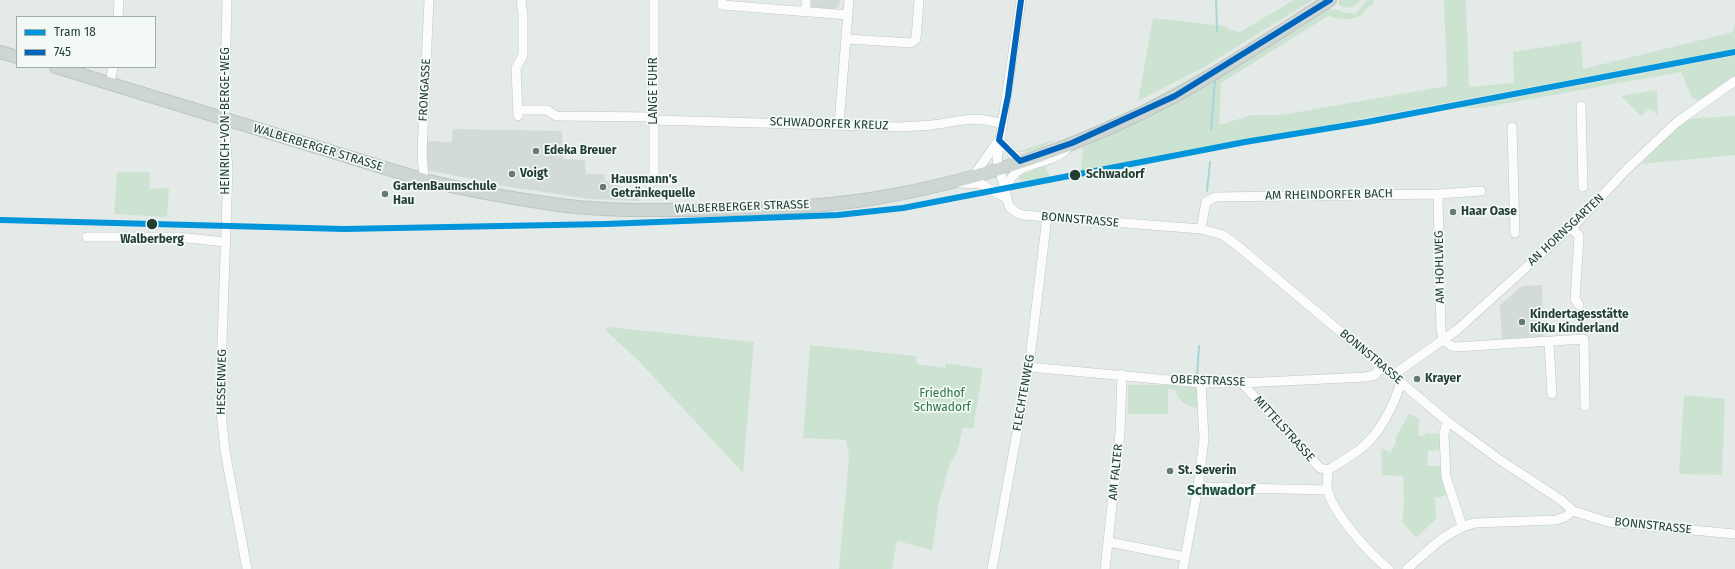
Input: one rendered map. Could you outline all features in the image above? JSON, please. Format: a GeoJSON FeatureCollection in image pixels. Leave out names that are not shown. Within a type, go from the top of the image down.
{"type":"FeatureCollection","features":[{"type":"Feature","properties":{"kind":"main road","name":"WALBERBERGER STRASSE"},"geometry":{"type":"LineString","coordinates":[[59,68],[224,120],[424,180],[461,189],[553,204],[610,209],[745,209],[828,204],[877,198],[952,182],[977,179],[999,168],[1072,143],[1175,96],[1330,0]]}},
{"type":"Feature","properties":{"kind":"main road"},"geometry":{"type":"LineString","coordinates":[[0,52],[16,57]]}},
{"type":"Feature","properties":{"kind":"street"},"geometry":{"type":"LineString","coordinates":[[118,16],[119,0]]}},
{"type":"Feature","properties":{"kind":"street","name":"HEINRICH-VON-BERGE-WEG"},"geometry":{"type":"LineString","coordinates":[[226,242],[228,169],[224,120],[227,0]]}},
{"type":"Feature","properties":{"kind":"street","name":"FRONGASSE"},"geometry":{"type":"LineString","coordinates":[[424,180],[422,153],[429,0]]}},
{"type":"Feature","properties":{"kind":"street","name":"SCHWADORFER KREUZ"},"geometry":{"type":"LineString","coordinates":[[521,0],[523,14],[523,55],[516,68],[518,113],[547,110],[556,116],[901,127],[932,125],[970,118],[988,120],[1003,124]]}},
{"type":"Feature","properties":{"kind":"street","name":"LANGE FUHR"},"geometry":{"type":"LineString","coordinates":[[654,0],[654,181]]}},
{"type":"Feature","properties":{"kind":"street"},"geometry":{"type":"LineString","coordinates":[[722,0],[722,5],[848,15]]}},
{"type":"Feature","properties":{"kind":"street"},"geometry":{"type":"LineString","coordinates":[[806,0],[806,11]]}},
{"type":"Feature","properties":{"kind":"street"},"geometry":{"type":"LineString","coordinates":[[839,124],[849,0]]}},
{"type":"Feature","properties":{"kind":"street"},"geometry":{"type":"LineString","coordinates":[[847,39],[911,43],[916,39],[919,0]]}},
{"type":"Feature","properties":{"kind":"street"},"geometry":{"type":"LineString","coordinates":[[977,179],[999,140],[1003,124],[1020,0]]}},
{"type":"Feature","properties":{"kind":"street"},"geometry":{"type":"LineString","coordinates":[[110,83],[113,68]]}},
{"type":"Feature","properties":{"kind":"street","name":"AN HORNSGARTEN"},"geometry":{"type":"LineString","coordinates":[[1393,375],[1444,340],[1564,233],[1572,228],[1626,170],[1677,122],[1735,81]]}},
{"type":"Feature","properties":{"kind":"street"},"geometry":{"type":"LineString","coordinates":[[1581,106],[1583,187]]}},
{"type":"Feature","properties":{"kind":"street"},"geometry":{"type":"LineString","coordinates":[[1512,127],[1515,233]]}},
{"type":"Feature","properties":{"kind":"street"},"geometry":{"type":"LineString","coordinates":[[999,140],[1020,161]]}},
{"type":"Feature","properties":{"kind":"street","name":"BONNSTRASSE"},"geometry":{"type":"LineString","coordinates":[[999,140],[997,159],[1005,193],[1009,206],[1017,214],[1201,229],[1223,235],[1447,421],[1500,460],[1561,500],[1573,511],[1608,522],[1735,534]]}},
{"type":"Feature","properties":{"kind":"street"},"geometry":{"type":"LineString","coordinates":[[1005,193],[1013,176],[1022,168],[1062,154],[1072,143]]}},
{"type":"Feature","properties":{"kind":"street","name":"BONNSTRASSE"},"geometry":{"type":"LineString","coordinates":[[977,179],[1005,193]]}},
{"type":"Feature","properties":{"kind":"street","name":"AM RHEINDORFER BACH"},"geometry":{"type":"LineString","coordinates":[[1201,229],[1206,202],[1215,197],[1438,194],[1481,191]]}},
{"type":"Feature","properties":{"kind":"street","name":"AM HOHLWEG"},"geometry":{"type":"LineString","coordinates":[[1438,194],[1441,331],[1444,340]]}},
{"type":"Feature","properties":{"kind":"street","name":"FLECHTENWEG"},"geometry":{"type":"LineString","coordinates":[[992,569],[1029,367],[1046,217]]}},
{"type":"Feature","properties":{"kind":"street"},"geometry":{"type":"LineString","coordinates":[[1572,228],[1579,236],[1575,299],[1579,305]]}},
{"type":"Feature","properties":{"kind":"street"},"geometry":{"type":"LineString","coordinates":[[87,237],[178,237],[226,242]]}},
{"type":"Feature","properties":{"kind":"street","name":"HESSENWEG"},"geometry":{"type":"LineString","coordinates":[[226,242],[220,402],[225,451],[247,569]]}},
{"type":"Feature","properties":{"kind":"street"},"geometry":{"type":"LineString","coordinates":[[1444,340],[1448,345],[1455,347],[1584,339],[1585,406]]}},
{"type":"Feature","properties":{"kind":"street"},"geometry":{"type":"LineString","coordinates":[[1549,342],[1552,394]]}},
{"type":"Feature","properties":{"kind":"street","name":"OBERSTRASSE"},"geometry":{"type":"LineString","coordinates":[[1029,367],[1122,374],[1201,383],[1242,383],[1366,377],[1375,375],[1382,366]]}},
{"type":"Feature","properties":{"kind":"street","name":"AM FALTER"},"geometry":{"type":"LineString","coordinates":[[1105,569],[1120,433],[1122,374]]}},
{"type":"Feature","properties":{"kind":"street"},"geometry":{"type":"LineString","coordinates":[[1389,569],[1350,528],[1333,503],[1328,490],[1328,470],[1360,449],[1374,435],[1396,396],[1400,382]]}},
{"type":"Feature","properties":{"kind":"street"},"geometry":{"type":"LineString","coordinates":[[1183,569],[1198,487],[1204,439],[1201,383]]}},
{"type":"Feature","properties":{"kind":"street","name":"MITTELSTRASSE"},"geometry":{"type":"LineString","coordinates":[[1242,383],[1320,468],[1328,470]]}},
{"type":"Feature","properties":{"kind":"street"},"geometry":{"type":"LineString","coordinates":[[1447,421],[1444,434],[1446,477],[1462,526]]}},
{"type":"Feature","properties":{"kind":"street"},"geometry":{"type":"LineString","coordinates":[[1198,487],[1328,490]]}},
{"type":"Feature","properties":{"kind":"street"},"geometry":{"type":"LineString","coordinates":[[1406,569],[1450,533],[1462,526],[1475,522],[1556,520],[1565,517],[1573,511]]}},
{"type":"Feature","properties":{"kind":"street"},"geometry":{"type":"LineString","coordinates":[[1109,542],[1185,557]]}},
{"type":"Feature","properties":{"kind":"shaded area"},"geometry":{"type":"Polygon","coordinates":[[[809,0],[840,0],[839,6],[833,10],[809,7],[809,0]]]}},
{"type":"Feature","properties":{"kind":"shaded area"},"geometry":{"type":"Polygon","coordinates":[[[453,129],[562,131],[563,159],[585,160],[586,174],[605,174],[605,181],[613,182],[641,201],[590,199],[510,187],[428,170],[425,141],[452,142],[453,129]]]}},
{"type":"Feature","properties":{"kind":"shaded area","name":"Kindertagesstätte KiKu Kinderland"},"geometry":{"type":"Polygon","coordinates":[[[1542,285],[1543,340],[1502,343],[1500,305],[1522,286],[1542,285]]]}},
{"type":"Feature","properties":{"kind":"green space"},"geometry":{"type":"Polygon","coordinates":[[[1294,0],[1313,0],[1204,67],[1138,101],[1153,18],[1225,26],[1230,30],[1240,32],[1294,0]]]}},
{"type":"Feature","properties":{"kind":"green space"},"geometry":{"type":"Polygon","coordinates":[[[1317,0],[1321,0],[1235,54],[1232,54],[1317,0]]]}},
{"type":"Feature","properties":{"kind":"green space"},"geometry":{"type":"Polygon","coordinates":[[[1339,0],[1360,0],[1353,7],[1347,8],[1338,4],[1339,0]]]}},
{"type":"Feature","properties":{"kind":"green space"},"geometry":{"type":"Polygon","coordinates":[[[1367,0],[1374,0],[1373,4],[1361,15],[1353,19],[1341,19],[1328,16],[1221,83],[1219,125],[1252,115],[1281,115],[1447,86],[1444,0],[1466,0],[1469,87],[1514,83],[1513,52],[1581,41],[1583,69],[1733,32],[1735,21],[1735,49],[1081,171],[1083,147],[1183,96],[1323,9],[1327,8],[1347,13],[1356,13],[1367,0]]]}},
{"type":"Feature","properties":{"kind":"green space"},"geometry":{"type":"Polygon","coordinates":[[[1735,56],[1735,79],[1700,102],[1692,98],[1681,72],[1480,108],[1459,108],[1735,56]]]}},
{"type":"Feature","properties":{"kind":"green space"},"geometry":{"type":"Polygon","coordinates":[[[1223,60],[1222,62],[1143,107],[1142,105],[1223,60]]]}},
{"type":"Feature","properties":{"kind":"green space"},"geometry":{"type":"Polygon","coordinates":[[[1657,90],[1658,115],[1650,108],[1641,116],[1621,96],[1657,90]]]}},
{"type":"Feature","properties":{"kind":"green space"},"geometry":{"type":"Polygon","coordinates":[[[1138,107],[1139,109],[1104,124],[1104,122],[1138,107]]]}},
{"type":"Feature","properties":{"kind":"green space"},"geometry":{"type":"Polygon","coordinates":[[[1735,116],[1735,155],[1641,164],[1684,119],[1735,116]]]}},
{"type":"Feature","properties":{"kind":"green space"},"geometry":{"type":"Polygon","coordinates":[[[1057,139],[1033,150],[1017,152],[1057,139]]]}},
{"type":"Feature","properties":{"kind":"green space"},"geometry":{"type":"Polygon","coordinates":[[[1041,167],[1046,167],[1050,178],[1019,181],[1021,175],[1041,167]]]}},
{"type":"Feature","properties":{"kind":"green space"},"geometry":{"type":"Polygon","coordinates":[[[117,172],[150,172],[149,189],[169,188],[167,217],[114,214],[117,172]]]}},
{"type":"Feature","properties":{"kind":"green space"},"geometry":{"type":"Polygon","coordinates":[[[608,327],[754,342],[743,473],[638,360],[606,331],[608,327]]]}},
{"type":"Feature","properties":{"kind":"green space","name":"Friedhof Schwadorf"},"geometry":{"type":"Polygon","coordinates":[[[810,345],[916,356],[917,364],[945,368],[946,363],[983,369],[973,429],[963,427],[957,453],[950,464],[939,502],[932,550],[897,541],[892,569],[839,569],[849,456],[846,440],[803,438],[810,345]]]}},
{"type":"Feature","properties":{"kind":"green space"},"geometry":{"type":"Polygon","coordinates":[[[1171,383],[1195,387],[1197,390],[1199,408],[1184,403],[1181,401],[1175,390],[1168,389],[1168,414],[1128,414],[1128,385],[1168,385],[1171,383]]]}},
{"type":"Feature","properties":{"kind":"green space"},"geometry":{"type":"Polygon","coordinates":[[[1684,395],[1725,399],[1722,475],[1679,474],[1684,395]]]}},
{"type":"Feature","properties":{"kind":"green space"},"geometry":{"type":"Polygon","coordinates":[[[1409,414],[1420,419],[1418,435],[1424,436],[1426,433],[1442,434],[1442,450],[1428,451],[1427,466],[1442,466],[1450,494],[1435,498],[1436,519],[1416,538],[1402,522],[1404,504],[1403,476],[1382,475],[1381,448],[1390,453],[1396,443],[1395,439],[1409,414]]]}},
{"type":"Feature","properties":{"kind":"waterway"},"geometry":{"type":"LineString","coordinates":[[1216,0],[1217,31]]}},
{"type":"Feature","properties":{"kind":"waterway"},"geometry":{"type":"LineString","coordinates":[[1211,129],[1215,80]]}},
{"type":"Feature","properties":{"kind":"waterway"},"geometry":{"type":"LineString","coordinates":[[1207,191],[1210,162]]}},
{"type":"Feature","properties":{"kind":"waterway"},"geometry":{"type":"LineString","coordinates":[[1197,376],[1199,346]]}},
{"type":"Feature","properties":{"kind":"tram line","name":"18"},"geometry":{"type":"LineString","coordinates":[[0,220],[344,229],[606,224],[838,215],[903,208],[1245,142],[1367,122],[1735,52]]}},
{"type":"Feature","properties":{"kind":"transit line","name":"745"},"geometry":{"type":"LineString","coordinates":[[1021,0],[1008,96],[999,140],[1020,161],[1072,143],[1175,96],[1330,0]]}},
{"type":"Feature","properties":{"kind":"place","name":"Edeka Breuer"},"geometry":{"type":"Point","coordinates":[536,151]}},
{"type":"Feature","properties":{"kind":"place","name":"Voigt"},"geometry":{"type":"Point","coordinates":[512,174]}},
{"type":"Feature","properties":{"kind":"place","name":"Schwadorf"},"geometry":{"type":"Point","coordinates":[1075,175]}},
{"type":"Feature","properties":{"kind":"place","name":"Hausmann's Getränkequelle"},"geometry":{"type":"Point","coordinates":[603,187]}},
{"type":"Feature","properties":{"kind":"place","name":"GartenBaumschule Hau"},"geometry":{"type":"Point","coordinates":[385,194]}},
{"type":"Feature","properties":{"kind":"place","name":"Haar Oase"},"geometry":{"type":"Point","coordinates":[1453,212]}},
{"type":"Feature","properties":{"kind":"place","name":"Walberberg"},"geometry":{"type":"Point","coordinates":[152,224]}},
{"type":"Feature","properties":{"kind":"place","name":"Kindertagesstätte KiKu Kinderland"},"geometry":{"type":"Point","coordinates":[1522,322]}},
{"type":"Feature","properties":{"kind":"place","name":"Krayer"},"geometry":{"type":"Point","coordinates":[1417,379]}},
{"type":"Feature","properties":{"kind":"place","name":"St. Severin"},"geometry":{"type":"Point","coordinates":[1170,471]}},
{"type":"Feature","properties":{"kind":"district","name":"Schwadorf"},"geometry":{"type":"Point","coordinates":[1221,491]}}]}
